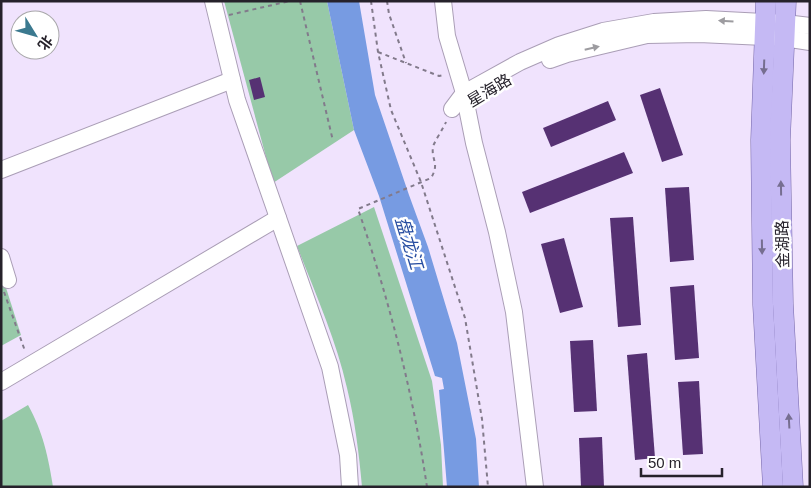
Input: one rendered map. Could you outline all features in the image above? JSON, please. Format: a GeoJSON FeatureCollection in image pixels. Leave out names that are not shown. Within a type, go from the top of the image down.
{"type":"FeatureCollection","features":[{"type":"Feature","properties":{"kind":"main road","name":"金湖路"},"geometry":{"type":"LineString","coordinates":[[766,1],[775,30],[780,140],[782,284],[793,487]]}},
{"type":"Feature","properties":{"kind":"main road","name":"金湖路"},"geometry":{"type":"LineString","coordinates":[[773,487],[763,304],[761,140],[775,30],[786,1]]}},
{"type":"Feature","properties":{"kind":"street"},"geometry":{"type":"LineString","coordinates":[[213,1],[237,100],[330,367],[348,455],[350,487]]}},
{"type":"Feature","properties":{"kind":"street"},"geometry":{"type":"LineString","coordinates":[[443,1],[447,36],[458,73],[461,102],[474,143],[497,232],[514,312],[535,487]]}},
{"type":"Feature","properties":{"kind":"street","name":"星海路"},"geometry":{"type":"LineString","coordinates":[[461,102],[520,62],[559,45],[603,31],[654,22],[706,19],[775,30],[810,42]]}},
{"type":"Feature","properties":{"kind":"street","name":"星海路"},"geometry":{"type":"LineString","coordinates":[[775,30],[810,26]]}},
{"type":"Feature","properties":{"kind":"street"},"geometry":{"type":"LineString","coordinates":[[1,170],[232,80]]}},
{"type":"Feature","properties":{"kind":"street"},"geometry":{"type":"LineString","coordinates":[[1,382],[278,218]]}},
{"type":"Feature","properties":{"kind":"street"},"geometry":{"type":"LineString","coordinates":[[1,257],[5,284]]}},
{"type":"Feature","properties":{"kind":"path"},"geometry":{"type":"LineString","coordinates":[[216,18],[290,1]]}},
{"type":"Feature","properties":{"kind":"path"},"geometry":{"type":"LineString","coordinates":[[300,1],[332,141]]}},
{"type":"Feature","properties":{"kind":"path"},"geometry":{"type":"LineString","coordinates":[[371,1],[378,52],[391,110],[421,182],[465,318],[482,419],[488,487]]}},
{"type":"Feature","properties":{"kind":"path"},"geometry":{"type":"LineString","coordinates":[[387,1],[397,40],[406,63]]}},
{"type":"Feature","properties":{"kind":"path"},"geometry":{"type":"LineString","coordinates":[[378,52],[439,76],[458,73]]}},
{"type":"Feature","properties":{"kind":"path"},"geometry":{"type":"LineString","coordinates":[[428,487],[407,377],[372,251],[358,209],[431,178],[436,167],[432,148],[434,142],[439,138],[461,102]]}},
{"type":"Feature","properties":{"kind":"path"},"geometry":{"type":"LineString","coordinates":[[5,284],[4,292],[30,366]]}},
{"type":"Feature","properties":{"kind":"green space"},"geometry":{"type":"Polygon","coordinates":[[[224,1],[327,1],[354,130],[273,183],[224,1]]]}},
{"type":"Feature","properties":{"kind":"green space"},"geometry":{"type":"Polygon","coordinates":[[[374,207],[432,381],[441,445],[443,487],[362,487],[350,400],[342,370],[325,316],[297,246],[374,207]]]}},
{"type":"Feature","properties":{"kind":"green space"},"geometry":{"type":"Polygon","coordinates":[[[1,272],[21,335],[1,346],[1,272]]]}},
{"type":"Feature","properties":{"kind":"green space"},"geometry":{"type":"Polygon","coordinates":[[[28,405],[38,425],[44,444],[53,487],[1,487],[1,421],[28,405]]]}},
{"type":"Feature","properties":{"kind":"water","name":"盘龙江"},"geometry":{"type":"Polygon","coordinates":[[[327,1],[359,1],[375,95],[428,247],[457,343],[476,439],[479,487],[447,487],[439,390],[444,389],[442,378],[435,376],[379,196],[354,130],[327,1]]]}},
{"type":"Feature","properties":{"kind":"building"},"geometry":{"type":"Polygon","coordinates":[[[260,77],[265,97],[254,100],[249,80],[260,77]]]}},
{"type":"Feature","properties":{"kind":"building"},"geometry":{"type":"Polygon","coordinates":[[[660,88],[683,155],[662,162],[640,95],[660,88]]]}},
{"type":"Feature","properties":{"kind":"building"},"geometry":{"type":"Polygon","coordinates":[[[608,101],[616,120],[551,147],[543,128],[608,101]]]}},
{"type":"Feature","properties":{"kind":"building"},"geometry":{"type":"Polygon","coordinates":[[[624,152],[633,173],[530,213],[522,192],[624,152]]]}},
{"type":"Feature","properties":{"kind":"building"},"geometry":{"type":"Polygon","coordinates":[[[689,187],[694,260],[670,262],[665,188],[689,187]]]}},
{"type":"Feature","properties":{"kind":"building"},"geometry":{"type":"Polygon","coordinates":[[[633,217],[641,325],[618,327],[610,218],[633,217]]]}},
{"type":"Feature","properties":{"kind":"building"},"geometry":{"type":"Polygon","coordinates":[[[564,238],[583,307],[560,313],[541,244],[564,238]]]}},
{"type":"Feature","properties":{"kind":"building"},"geometry":{"type":"Polygon","coordinates":[[[694,285],[699,358],[675,360],[670,287],[694,285]]]}},
{"type":"Feature","properties":{"kind":"building"},"geometry":{"type":"Polygon","coordinates":[[[593,340],[597,411],[574,412],[570,341],[593,340]]]}},
{"type":"Feature","properties":{"kind":"building"},"geometry":{"type":"Polygon","coordinates":[[[647,353],[655,458],[635,460],[627,355],[647,353]]]}},
{"type":"Feature","properties":{"kind":"building"},"geometry":{"type":"Polygon","coordinates":[[[699,381],[703,454],[683,455],[678,382],[699,381]]]}},
{"type":"Feature","properties":{"kind":"building"},"geometry":{"type":"Polygon","coordinates":[[[602,437],[604,487],[581,487],[579,438],[602,437]]]}}]}
